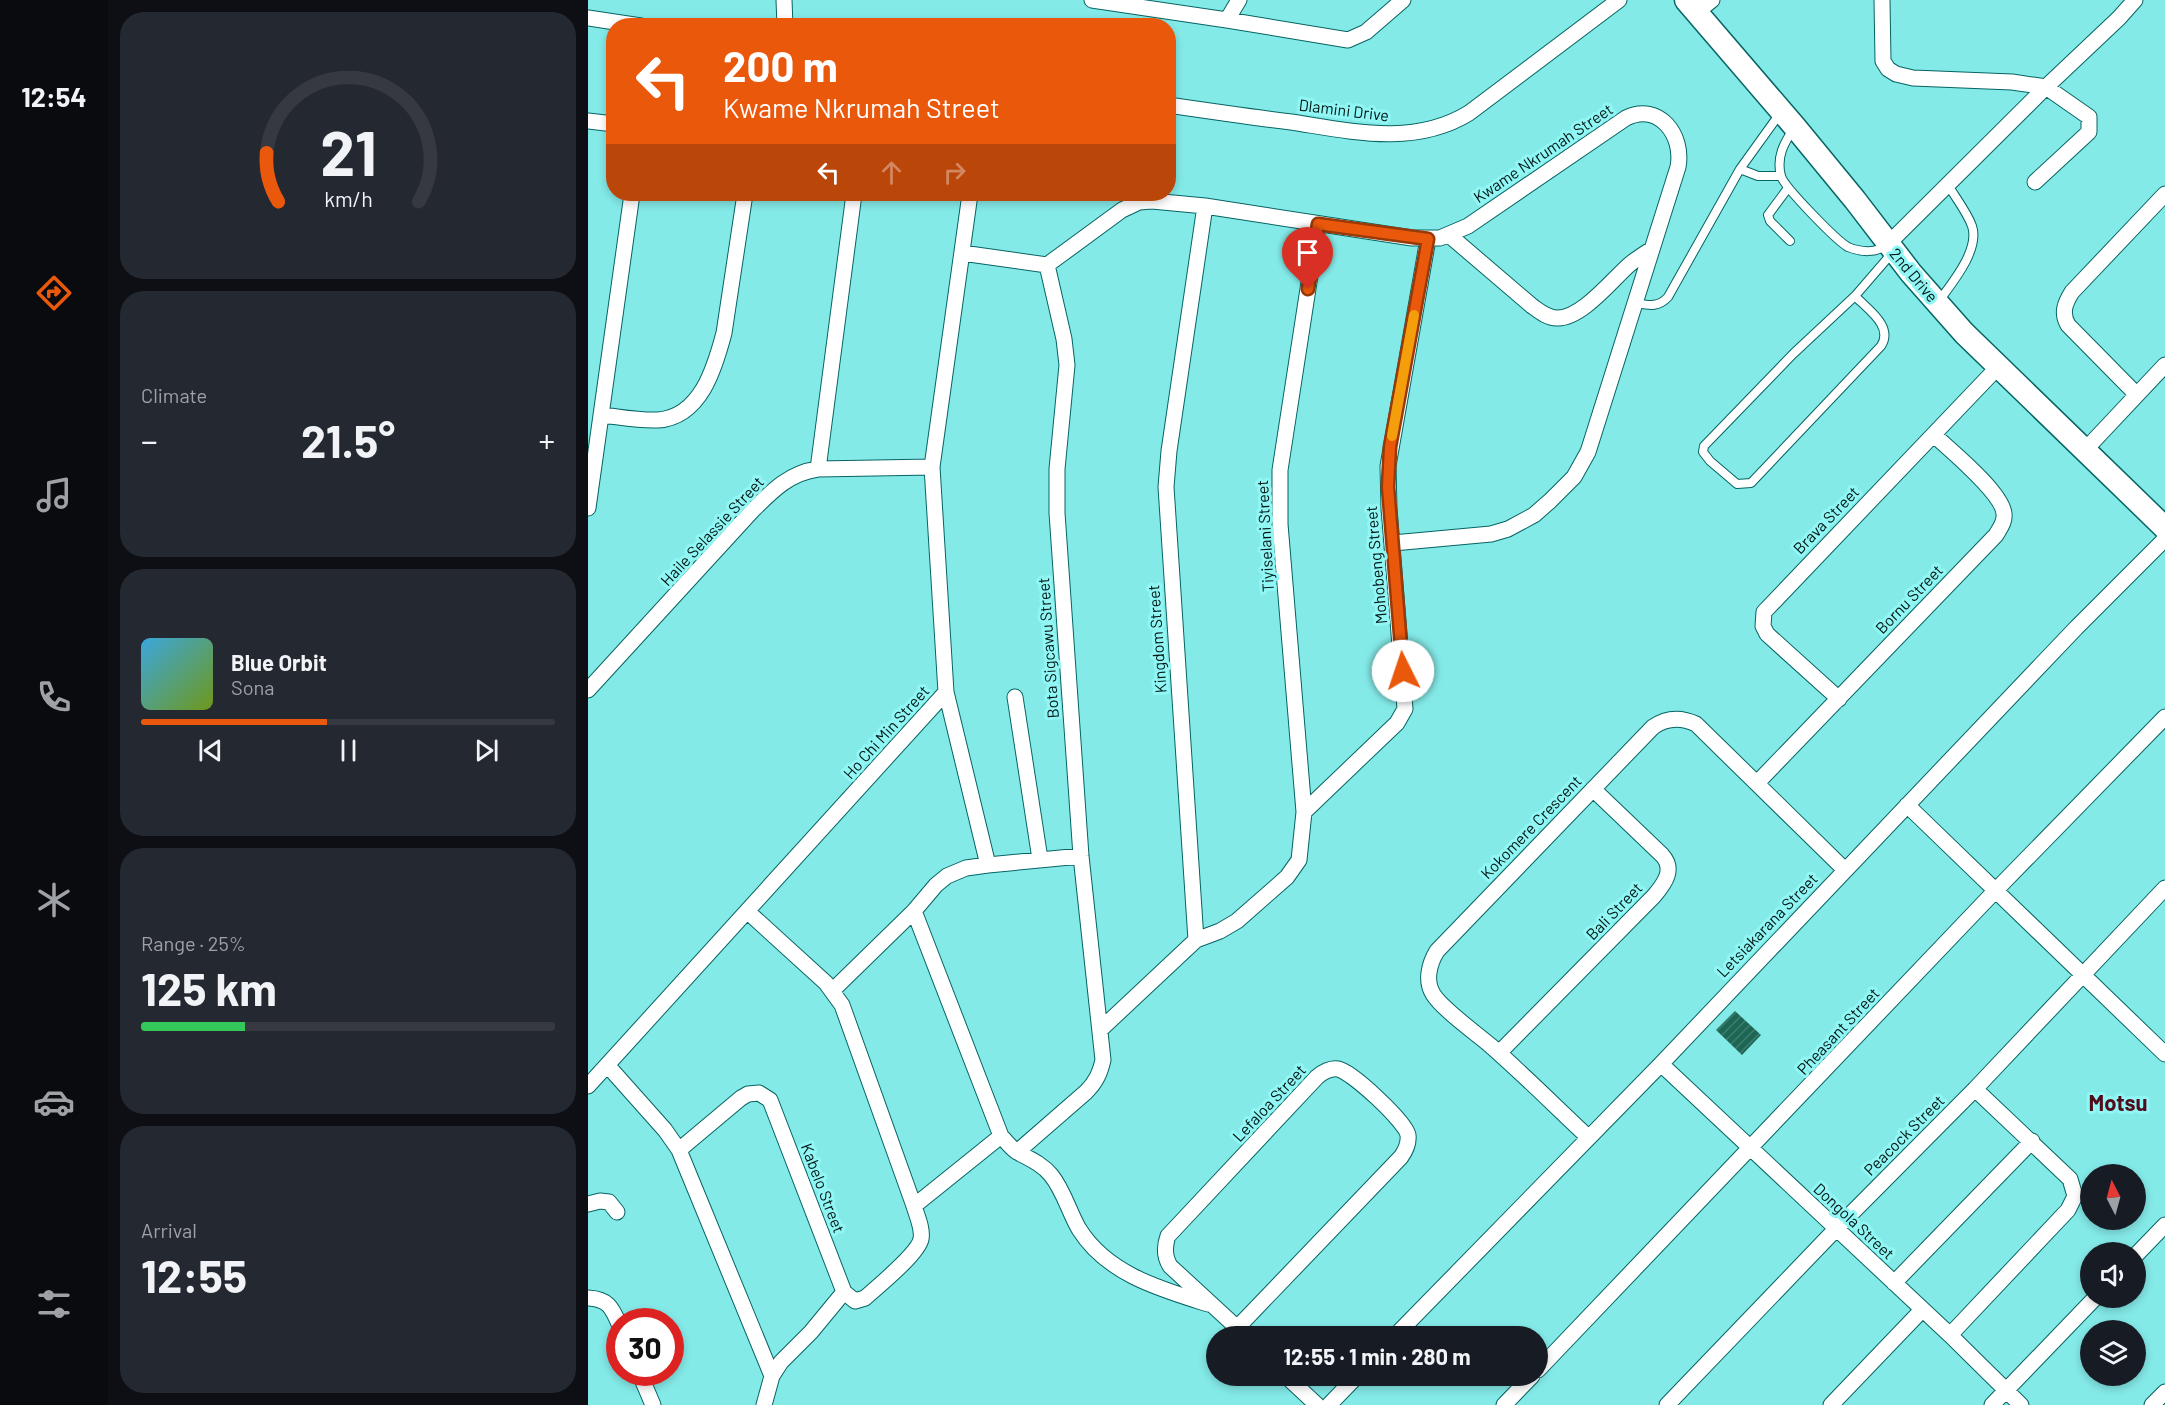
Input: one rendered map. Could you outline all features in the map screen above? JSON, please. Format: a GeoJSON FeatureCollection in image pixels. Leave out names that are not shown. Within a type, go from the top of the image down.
{"type":"FeatureCollection","features":[{"type":"Feature","properties":{"kind":"street"},"geometry":{"type":"LineString","coordinates":[[784,0],[785,18]]}},
{"type":"Feature","properties":{"kind":"street"},"geometry":{"type":"LineString","coordinates":[[1092,0],[1348,40],[1366,32],[1403,0]]}},
{"type":"Feature","properties":{"kind":"street"},"geometry":{"type":"LineString","coordinates":[[1227,20],[1239,0]]}},
{"type":"Feature","properties":{"kind":"street","name":"Dlamini Drive"},"geometry":{"type":"LineString","coordinates":[[1176,106],[1382,134],[1429,130],[1448,124],[1469,113],[1619,0]]}},
{"type":"Feature","properties":{"kind":"street"},"geometry":{"type":"LineString","coordinates":[[1882,0],[1883,61],[1888,69],[1896,74],[1913,78],[2012,82],[2046,87],[2089,117],[2089,132],[2036,182]]}},
{"type":"Feature","properties":{"kind":"street"},"geometry":{"type":"LineString","coordinates":[[1891,248],[1948,185],[2135,0]]}},
{"type":"Feature","properties":{"kind":"street","name":"2nd Drive"},"geometry":{"type":"LineString","coordinates":[[1698,4],[1937,303],[1998,367],[2165,528]]}},
{"type":"Feature","properties":{"kind":"street"},"geometry":{"type":"LineString","coordinates":[[588,18],[606,21]]}},
{"type":"Feature","properties":{"kind":"street","name":"Kwame Nkrumah Street"},"geometry":{"type":"LineString","coordinates":[[1047,265],[1134,204],[1152,201],[1204,206],[1428,239],[1449,235],[1468,226],[1626,118],[1641,113],[1654,116],[1667,124],[1675,136],[1680,153],[1678,167],[1588,452],[1580,468],[1562,489],[1534,515],[1508,529],[1491,534],[1393,543]]}},
{"type":"Feature","properties":{"kind":"street"},"geometry":{"type":"LineString","coordinates":[[588,121],[606,123]]}},
{"type":"Feature","properties":{"kind":"street"},"geometry":{"type":"LineString","coordinates":[[2137,395],[2068,325],[2063,312],[2072,292],[2165,194]]}},
{"type":"Feature","properties":{"kind":"street"},"geometry":{"type":"LineString","coordinates":[[588,508],[631,201]]}},
{"type":"Feature","properties":{"kind":"street"},"geometry":{"type":"LineString","coordinates":[[602,415],[660,420],[690,406],[701,394],[718,356],[724,333],[745,201]]}},
{"type":"Feature","properties":{"kind":"street"},"geometry":{"type":"LineString","coordinates":[[818,469],[853,201]]}},
{"type":"Feature","properties":{"kind":"street","name":"Ho Chi Min Street"},"geometry":{"type":"LineString","coordinates":[[588,1086],[946,692],[932,467],[969,201]]}},
{"type":"Feature","properties":{"kind":"street","name":"Kingdom Street"},"geometry":{"type":"LineString","coordinates":[[1196,940],[1166,487],[1167,464],[1204,206]]}},
{"type":"Feature","properties":{"kind":"street","name":"Tiyiselani Street"},"geometry":{"type":"LineString","coordinates":[[1196,940],[1220,932],[1238,921],[1294,868],[1301,851],[1304,812],[1280,524],[1280,470],[1318,224]]}},
{"type":"Feature","properties":{"kind":"street"},"geometry":{"type":"LineString","coordinates":[[1449,235],[1532,306],[1544,315],[1555,318],[1564,317],[1586,305],[1630,264],[1652,249]]}},
{"type":"Feature","properties":{"kind":"street","name":"Mohobeng Street"},"geometry":{"type":"LineString","coordinates":[[1304,812],[1397,723],[1404,713],[1406,698],[1388,487],[1390,447],[1428,239]]}},
{"type":"Feature","properties":{"kind":"street"},"geometry":{"type":"LineString","coordinates":[[962,253],[1047,265]]}},
{"type":"Feature","properties":{"kind":"street","name":"Bota Sigcawu Street"},"geometry":{"type":"LineString","coordinates":[[1017,1152],[1095,1083],[1103,1060],[1081,856],[1057,513],[1057,469],[1067,365],[1064,339],[1047,265]]}},
{"type":"Feature","properties":{"kind":"street"},"geometry":{"type":"LineString","coordinates":[[2085,450],[2165,365]]}},
{"type":"Feature","properties":{"kind":"street","name":"Brava Street"},"geometry":{"type":"LineString","coordinates":[[1839,699],[1767,634],[1763,626],[1764,612],[1998,367]]}},
{"type":"Feature","properties":{"kind":"street","name":"Bornu Street"},"geometry":{"type":"LineString","coordinates":[[1758,783],[1996,535],[2002,524],[2005,515],[1994,491],[1934,435]]}},
{"type":"Feature","properties":{"kind":"street","name":"Haile Selassie Street"},"geometry":{"type":"LineString","coordinates":[[588,690],[775,488],[803,471],[932,467]]}},
{"type":"Feature","properties":{"kind":"street","name":"Letsiakarana Street"},"geometry":{"type":"LineString","coordinates":[[1405,1326],[1661,1064],[2076,628],[2165,539]]}},
{"type":"Feature","properties":{"kind":"street"},"geometry":{"type":"LineString","coordinates":[[946,692],[988,865]]}},
{"type":"Feature","properties":{"kind":"street"},"geometry":{"type":"LineString","coordinates":[[1016,697],[1040,859]]}},
{"type":"Feature","properties":{"kind":"street","name":"Pheasant Street"},"geometry":{"type":"LineString","coordinates":[[1548,1360],[1996,890],[2165,717]]}},
{"type":"Feature","properties":{"kind":"street","name":"Kokomere Crescent"},"geometry":{"type":"LineString","coordinates":[[1588,1137],[1433,994],[1428,975],[1437,951],[1660,722],[1686,719],[1696,724],[1845,870]]}},
{"type":"Feature","properties":{"kind":"street","name":"Bali Street"},"geometry":{"type":"LineString","coordinates":[[1499,1053],[1654,896],[1668,874],[1667,861],[1662,855],[1593,789]]}},
{"type":"Feature","properties":{"kind":"street"},"geometry":{"type":"LineString","coordinates":[[1907,805],[2165,1054]]}},
{"type":"Feature","properties":{"kind":"street"},"geometry":{"type":"LineString","coordinates":[[832,991],[915,911],[936,885],[947,876],[966,868],[1081,856]]}},
{"type":"Feature","properties":{"kind":"street","name":"Peacock Street"},"geometry":{"type":"LineString","coordinates":[[1667,1405],[1836,1229],[1976,1089],[2165,888]]}},
{"type":"Feature","properties":{"kind":"street"},"geometry":{"type":"LineString","coordinates":[[915,911],[1001,1136],[1017,1152],[1035,1161],[1052,1176],[1078,1227],[1102,1257],[1156,1288],[1211,1305],[1234,1326]]}},
{"type":"Feature","properties":{"kind":"street"},"geometry":{"type":"LineString","coordinates":[[748,912],[832,991],[848,1021],[914,1206],[921,1239],[911,1255],[862,1300],[855,1301],[844,1292],[811,1332],[787,1355],[772,1376],[764,1405]]}},
{"type":"Feature","properties":{"kind":"street"},"geometry":{"type":"LineString","coordinates":[[1100,1030],[1196,940]]}},
{"type":"Feature","properties":{"kind":"street","name":"Dongola Street"},"geometry":{"type":"LineString","coordinates":[[1661,1064],[1950,1335],[2021,1405]]}},
{"type":"Feature","properties":{"kind":"street"},"geometry":{"type":"LineString","coordinates":[[608,1066],[665,1130],[679,1150],[772,1376]]}},
{"type":"Feature","properties":{"kind":"street","name":"Lefaloa Street"},"geometry":{"type":"LineString","coordinates":[[1211,1305],[1166,1259],[1165,1244],[1168,1236],[1317,1077],[1330,1070],[1344,1071],[1405,1127],[1408,1134],[1406,1149],[1246,1326]]}},
{"type":"Feature","properties":{"kind":"street"},"geometry":{"type":"LineString","coordinates":[[1950,1335],[2073,1203],[2075,1191],[2070,1179],[1976,1089]]}},
{"type":"Feature","properties":{"kind":"street","name":"Kabelo Street"},"geometry":{"type":"LineString","coordinates":[[679,1150],[741,1098],[754,1093],[765,1095],[770,1100],[844,1292]]}},
{"type":"Feature","properties":{"kind":"street"},"geometry":{"type":"LineString","coordinates":[[914,1206],[1001,1136]]}},
{"type":"Feature","properties":{"kind":"street"},"geometry":{"type":"LineString","coordinates":[[1894,1283],[2032,1141]]}},
{"type":"Feature","properties":{"kind":"street"},"geometry":{"type":"LineString","coordinates":[[588,1204],[600,1201],[609,1202],[617,1212]]}},
{"type":"Feature","properties":{"kind":"street"},"geometry":{"type":"LineString","coordinates":[[2146,1245],[2165,1225]]}},
{"type":"Feature","properties":{"kind":"street"},"geometry":{"type":"LineString","coordinates":[[588,1298],[605,1301],[611,1308]]}},
{"type":"Feature","properties":{"kind":"street"},"geometry":{"type":"LineString","coordinates":[[1992,1405],[2085,1308]]}},
{"type":"Feature","properties":{"kind":"street"},"geometry":{"type":"LineString","coordinates":[[1831,1405],[1922,1310]]}},
{"type":"Feature","properties":{"kind":"street"},"geometry":{"type":"LineString","coordinates":[[645,1386],[652,1405]]}},
{"type":"Feature","properties":{"kind":"street"},"geometry":{"type":"LineString","coordinates":[[1297,1386],[1317,1405]]}},
{"type":"Feature","properties":{"kind":"street"},"geometry":{"type":"LineString","coordinates":[[1329,1405],[1347,1386]]}},
{"type":"Feature","properties":{"kind":"street"},"geometry":{"type":"LineString","coordinates":[[1504,1405],[1522,1386]]}},
{"type":"Feature","properties":{"kind":"street"},"geometry":{"type":"LineString","coordinates":[[2152,1405],[2165,1392]]}},
{"type":"Feature","properties":{"kind":"lane"},"geometry":{"type":"LineString","coordinates":[[1635,303],[1656,305],[1663,303],[1668,297],[1740,169],[1788,119]]}},
{"type":"Feature","properties":{"kind":"lane"},"geometry":{"type":"LineString","coordinates":[[1788,119],[1779,165],[1781,176],[1788,188],[1847,246],[1870,251],[1891,248]]}},
{"type":"Feature","properties":{"kind":"lane"},"geometry":{"type":"LineString","coordinates":[[1740,169],[1758,176],[1781,176]]}},
{"type":"Feature","properties":{"kind":"lane"},"geometry":{"type":"LineString","coordinates":[[1937,303],[1963,267],[1973,239],[1972,226],[1948,185]]}},
{"type":"Feature","properties":{"kind":"lane"},"geometry":{"type":"LineString","coordinates":[[1788,188],[1769,212],[1768,218],[1790,241]]}},
{"type":"Feature","properties":{"kind":"lane"},"geometry":{"type":"LineString","coordinates":[[1855,296],[1882,324],[1885,340],[1750,483],[1737,484],[1703,452],[1704,446],[1793,354],[1855,296],[1891,248]]}},
{"type":"Feature","properties":{"kind":"building"},"geometry":{"type":"Polygon","coordinates":[[[1735,1011],[1761,1035],[1742,1055],[1716,1030],[1735,1011]]]}},
{"type":"Feature","properties":{"kind":"slow traffic"},"geometry":{"type":"LineString","coordinates":[[1392,436],[1414,315]]}},
{"type":"Feature","properties":{"kind":"district","name":"Motsu"},"geometry":{"type":"Point","coordinates":[2118,1103]}},
{"type":"Feature","properties":{"kind":"route"},"geometry":{"type":"LineString","coordinates":[[1308,289],[1318,224],[1428,239],[1388,466],[1389,508],[1403,671]]}}]}
